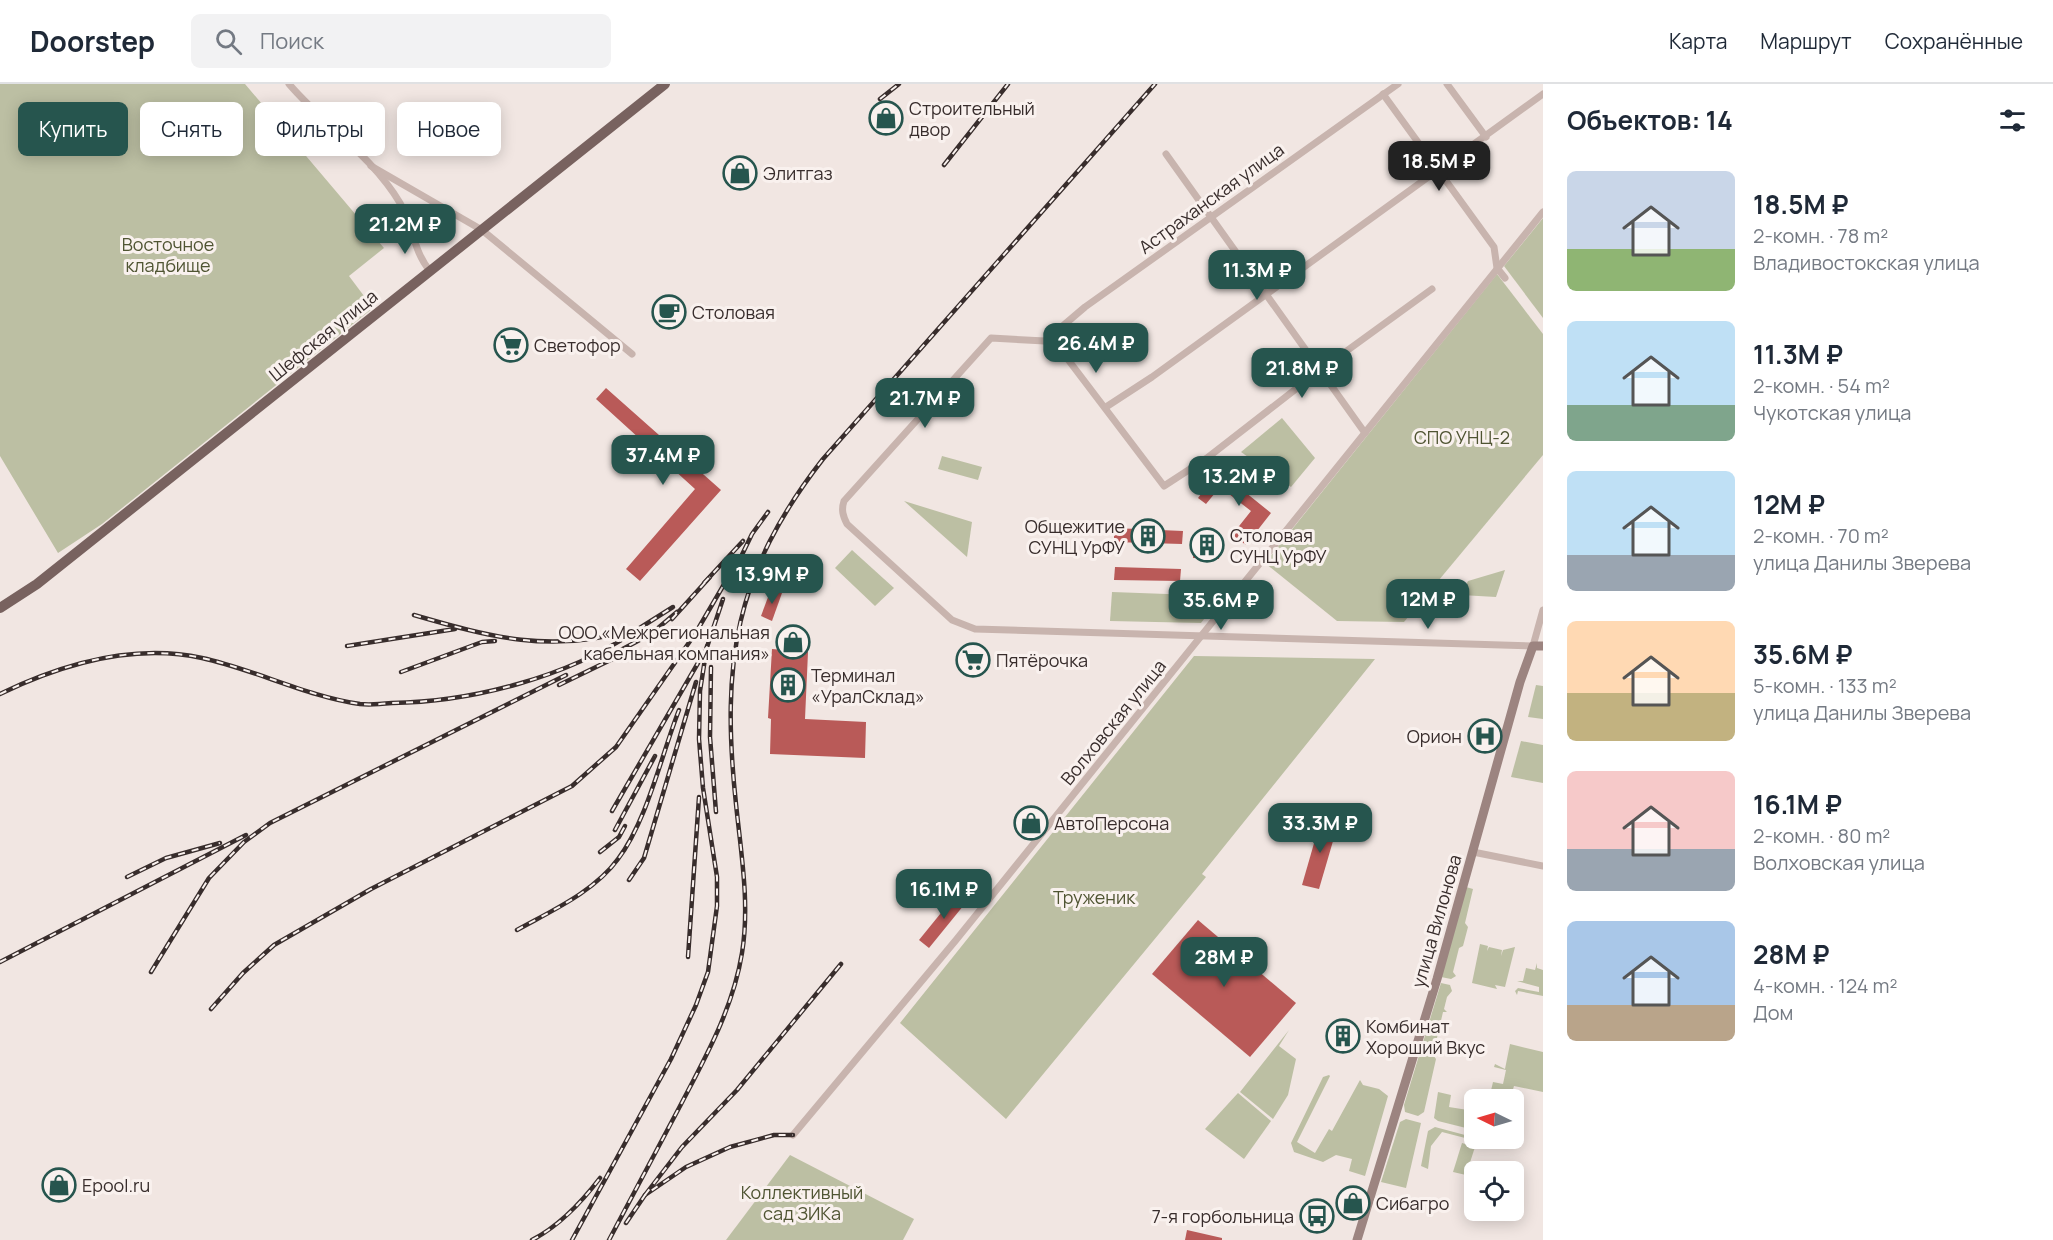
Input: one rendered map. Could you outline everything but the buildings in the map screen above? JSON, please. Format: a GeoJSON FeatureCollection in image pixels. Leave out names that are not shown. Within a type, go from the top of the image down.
{"type":"FeatureCollection","features":[{"type":"Feature","properties":{"kind":"main road","name":"Шефская улица"},"geometry":{"type":"LineString","coordinates":[[0,608],[37,584],[665,84]]}},
{"type":"Feature","properties":{"kind":"street"},"geometry":{"type":"LineString","coordinates":[[289,84],[371,166],[401,204],[420,259],[430,271]]}},
{"type":"Feature","properties":{"kind":"street","name":"Астраханская улица"},"geometry":{"type":"LineString","coordinates":[[1045,341],[1085,307],[1398,84]]}},
{"type":"Feature","properties":{"kind":"street"},"geometry":{"type":"LineString","coordinates":[[1447,84],[1486,137]]}},
{"type":"Feature","properties":{"kind":"street"},"geometry":{"type":"LineString","coordinates":[[1383,94],[1494,248],[1497,268],[1505,278]]}},
{"type":"Feature","properties":{"kind":"street"},"geometry":{"type":"LineString","coordinates":[[1106,407],[1152,377],[1543,94]]}},
{"type":"Feature","properties":{"kind":"street"},"geometry":{"type":"LineString","coordinates":[[1166,154],[1365,433]]}},
{"type":"Feature","properties":{"kind":"street"},"geometry":{"type":"LineString","coordinates":[[371,166],[482,230],[632,354]]}},
{"type":"Feature","properties":{"kind":"street","name":"Волховская улица"},"geometry":{"type":"LineString","coordinates":[[793,1135],[956,940],[1543,212]]}},
{"type":"Feature","properties":{"kind":"street"},"geometry":{"type":"LineString","coordinates":[[1432,289],[1319,371],[1207,458],[1164,486],[1160,484],[1106,407],[1060,349],[1045,341],[991,338],[844,501],[842,510],[847,524],[946,615],[962,626],[982,630],[1543,646]]}},
{"type":"Feature","properties":{"kind":"street","name":"улица Вилонова"},"geometry":{"type":"LineString","coordinates":[[1357,1240],[1437,979],[1543,610]]}},
{"type":"Feature","properties":{"kind":"street"},"geometry":{"type":"LineString","coordinates":[[1473,852],[1543,866]]}},
{"type":"Feature","properties":{"kind":"green space","name":"Восточное кладбище"},"geometry":{"type":"Polygon","coordinates":[[[0,84],[245,84],[260,102],[255,102],[255,156],[306,156],[384,248],[349,276],[373,308],[102,524],[58,553],[0,456],[0,84]]]}},
{"type":"Feature","properties":{"kind":"green space"},"geometry":{"type":"Polygon","coordinates":[[[1543,218],[1543,318],[1504,266],[1543,218]]]}},
{"type":"Feature","properties":{"kind":"green space","name":"СПО УНЦ-2"},"geometry":{"type":"Polygon","coordinates":[[[1497,274],[1543,334],[1543,455],[1404,622],[1337,621],[1265,563],[1497,274]]]}},
{"type":"Feature","properties":{"kind":"green space"},"geometry":{"type":"Polygon","coordinates":[[[1282,418],[1315,458],[1291,487],[1241,452],[1282,418]]]}},
{"type":"Feature","properties":{"kind":"green space"},"geometry":{"type":"Polygon","coordinates":[[[942,456],[982,467],[978,480],[938,469],[942,456]]]}},
{"type":"Feature","properties":{"kind":"green space"},"geometry":{"type":"Polygon","coordinates":[[[904,501],[972,522],[967,557],[904,501]]]}},
{"type":"Feature","properties":{"kind":"green space"},"geometry":{"type":"Polygon","coordinates":[[[852,550],[894,588],[875,606],[835,568],[852,550]]]}},
{"type":"Feature","properties":{"kind":"green space"},"geometry":{"type":"Polygon","coordinates":[[[1505,570],[1496,597],[1461,595],[1468,581],[1505,570]]]}},
{"type":"Feature","properties":{"kind":"green space"},"geometry":{"type":"Polygon","coordinates":[[[1112,592],[1222,596],[1201,623],[1110,621],[1112,592]]]}},
{"type":"Feature","properties":{"kind":"green space","name":"Труженик"},"geometry":{"type":"Polygon","coordinates":[[[1194,656],[1375,659],[1202,874],[1206,877],[1006,1119],[900,1023],[1194,656]]]}},
{"type":"Feature","properties":{"kind":"green space"},"geometry":{"type":"Polygon","coordinates":[[[1536,685],[1543,686],[1543,719],[1528,717],[1536,685]]]}},
{"type":"Feature","properties":{"kind":"green space"},"geometry":{"type":"Polygon","coordinates":[[[1521,741],[1543,745],[1543,783],[1511,777],[1521,741]]]}},
{"type":"Feature","properties":{"kind":"green space"},"geometry":{"type":"Polygon","coordinates":[[[1466,887],[1473,889],[1465,923],[1468,927],[1463,946],[1459,948],[1453,972],[1456,976],[1451,979],[1441,977],[1466,887]]]}},
{"type":"Feature","properties":{"kind":"green space"},"geometry":{"type":"Polygon","coordinates":[[[1480,944],[1488,946],[1487,951],[1489,947],[1502,950],[1501,956],[1503,950],[1515,947],[1505,987],[1495,985],[1497,989],[1472,983],[1480,944]]]}},
{"type":"Feature","properties":{"kind":"green space"},"geometry":{"type":"Polygon","coordinates":[[[1537,963],[1537,968],[1543,970],[1543,996],[1518,991],[1517,995],[1515,991],[1518,988],[1539,992],[1539,987],[1517,981],[1523,981],[1526,968],[1535,970],[1537,963]]]}},
{"type":"Feature","properties":{"kind":"green space"},"geometry":{"type":"Polygon","coordinates":[[[1441,983],[1450,985],[1452,991],[1447,997],[1444,1009],[1447,1012],[1443,1012],[1433,1055],[1436,1059],[1424,1112],[1418,1116],[1405,1112],[1404,1105],[1441,983]]]}},
{"type":"Feature","properties":{"kind":"green space"},"geometry":{"type":"Polygon","coordinates":[[[1289,1030],[1279,1046],[1296,1059],[1288,1095],[1273,1119],[1240,1092],[1289,1030]]]}},
{"type":"Feature","properties":{"kind":"green space"},"geometry":{"type":"Polygon","coordinates":[[[1510,1044],[1543,1052],[1543,1092],[1514,1086],[1513,1089],[1491,1089],[1493,1082],[1503,1084],[1506,1070],[1494,1067],[1495,1064],[1505,1069],[1510,1044]]]}},
{"type":"Feature","properties":{"kind":"green space"},"geometry":{"type":"Polygon","coordinates":[[[1329,1075],[1297,1142],[1315,1153],[1329,1129],[1332,1131],[1360,1080],[1363,1085],[1379,1089],[1388,1096],[1365,1176],[1349,1171],[1352,1159],[1336,1155],[1323,1162],[1294,1152],[1291,1143],[1323,1077],[1329,1075]]]}},
{"type":"Feature","properties":{"kind":"green space"},"geometry":{"type":"Polygon","coordinates":[[[1438,1092],[1451,1095],[1449,1107],[1464,1109],[1464,1128],[1438,1121],[1434,1118],[1438,1092]]]}},
{"type":"Feature","properties":{"kind":"green space"},"geometry":{"type":"Polygon","coordinates":[[[1238,1093],[1271,1121],[1244,1159],[1205,1129],[1238,1093]]]}},
{"type":"Feature","properties":{"kind":"green space"},"geometry":{"type":"Polygon","coordinates":[[[1406,1119],[1421,1123],[1406,1188],[1381,1182],[1400,1122],[1406,1119]]]}},
{"type":"Feature","properties":{"kind":"green space"},"geometry":{"type":"Polygon","coordinates":[[[1435,1127],[1464,1135],[1464,1138],[1442,1132],[1431,1146],[1428,1169],[1421,1166],[1428,1131],[1435,1127]]]}},
{"type":"Feature","properties":{"kind":"green space"},"geometry":{"type":"Polygon","coordinates":[[[1462,1143],[1464,1149],[1474,1149],[1470,1161],[1464,1161],[1464,1175],[1453,1172],[1462,1143]]]}},
{"type":"Feature","properties":{"kind":"green space","name":"Коллективный сад ЗИКа"},"geometry":{"type":"Polygon","coordinates":[[[790,1155],[914,1219],[903,1240],[726,1240],[790,1155]]]}},
{"type":"Feature","properties":{"kind":"railway"},"geometry":{"type":"LineString","coordinates":[[880,99],[899,84]]}},
{"type":"Feature","properties":{"kind":"railway"},"geometry":{"type":"LineString","coordinates":[[944,165],[1008,84]]}},
{"type":"Feature","properties":{"kind":"railway"},"geometry":{"type":"LineString","coordinates":[[609,1240],[708,1052],[725,1013],[738,974],[744,935],[745,897],[732,754],[733,663],[740,622],[752,581],[770,541],[793,501],[823,459],[1155,84]]}},
{"type":"Feature","properties":{"kind":"railway"},"geometry":{"type":"LineString","coordinates":[[738,563],[752,534],[768,512]]}},
{"type":"Feature","properties":{"kind":"railway"},"geometry":{"type":"LineString","coordinates":[[704,583],[743,541]]}},
{"type":"Feature","properties":{"kind":"railway"},"geometry":{"type":"LineString","coordinates":[[211,1009],[243,973],[274,945],[371,889],[572,786],[616,747],[695,634],[740,557]]}},
{"type":"Feature","properties":{"kind":"railway"},"geometry":{"type":"LineString","coordinates":[[672,619],[710,577]]}},
{"type":"Feature","properties":{"kind":"railway"},"geometry":{"type":"LineString","coordinates":[[705,653],[723,599]]}},
{"type":"Feature","properties":{"kind":"railway"},"geometry":{"type":"LineString","coordinates":[[627,636],[673,607]]}},
{"type":"Feature","properties":{"kind":"railway"},"geometry":{"type":"LineString","coordinates":[[617,652],[651,634],[677,612]]}},
{"type":"Feature","properties":{"kind":"railway"},"geometry":{"type":"LineString","coordinates":[[414,615],[495,636],[547,642],[574,641],[631,630]]}},
{"type":"Feature","properties":{"kind":"railway"},"geometry":{"type":"LineString","coordinates":[[347,646],[455,629]]}},
{"type":"Feature","properties":{"kind":"railway"},"geometry":{"type":"LineString","coordinates":[[0,694],[73,665],[98,659],[150,653],[202,658],[321,695],[360,704],[423,702],[486,692],[549,674],[608,648],[634,632]]}},
{"type":"Feature","properties":{"kind":"railway"},"geometry":{"type":"LineString","coordinates":[[401,672],[482,642],[495,641]]}},
{"type":"Feature","properties":{"kind":"railway"},"geometry":{"type":"LineString","coordinates":[[572,1240],[671,1059],[696,1005],[708,972],[717,906],[717,877],[703,788],[699,739],[700,691],[707,646]]}},
{"type":"Feature","properties":{"kind":"railway"},"geometry":{"type":"LineString","coordinates":[[559,685],[627,652]]}},
{"type":"Feature","properties":{"kind":"railway"},"geometry":{"type":"LineString","coordinates":[[612,811],[698,663]]}},
{"type":"Feature","properties":{"kind":"railway"},"geometry":{"type":"LineString","coordinates":[[711,667],[710,737],[716,812]]}},
{"type":"Feature","properties":{"kind":"railway"},"geometry":{"type":"LineString","coordinates":[[151,972],[209,878],[244,842],[270,823],[566,675]]}},
{"type":"Feature","properties":{"kind":"railway"},"geometry":{"type":"LineString","coordinates":[[629,880],[644,858],[696,682]]}},
{"type":"Feature","properties":{"kind":"railway"},"geometry":{"type":"LineString","coordinates":[[517,930],[584,891],[608,871],[618,859],[628,844],[645,807],[679,710]]}},
{"type":"Feature","properties":{"kind":"railway"},"geometry":{"type":"LineString","coordinates":[[615,830],[655,756]]}},
{"type":"Feature","properties":{"kind":"railway"},"geometry":{"type":"LineString","coordinates":[[688,957],[699,797]]}},
{"type":"Feature","properties":{"kind":"railway"},"geometry":{"type":"LineString","coordinates":[[600,852],[619,837],[625,826]]}},
{"type":"Feature","properties":{"kind":"railway"},"geometry":{"type":"LineString","coordinates":[[0,962],[246,835]]}},
{"type":"Feature","properties":{"kind":"railway"},"geometry":{"type":"LineString","coordinates":[[127,877],[166,858],[220,843]]}},
{"type":"Feature","properties":{"kind":"railway"},"geometry":{"type":"LineString","coordinates":[[645,1195],[682,1147],[737,1090],[841,964]]}},
{"type":"Feature","properties":{"kind":"railway"},"geometry":{"type":"LineString","coordinates":[[626,1223],[645,1195],[686,1167],[730,1147],[774,1135],[793,1135]]}},
{"type":"Feature","properties":{"kind":"railway"},"geometry":{"type":"LineString","coordinates":[[532,1240],[569,1213],[600,1178]]}},
{"type":"Feature","properties":{"kind":"place","name":"Строительный двор"},"geometry":{"type":"Point","coordinates":[886,118]}},
{"type":"Feature","properties":{"kind":"place","name":"Элитгаз"},"geometry":{"type":"Point","coordinates":[740,173]}},
{"type":"Feature","properties":{"kind":"place","name":"Столовая"},"geometry":{"type":"Point","coordinates":[669,312]}},
{"type":"Feature","properties":{"kind":"place","name":"Светофор"},"geometry":{"type":"Point","coordinates":[511,345]}},
{"type":"Feature","properties":{"kind":"place","name":"Общежитие СУНЦ УрФУ"},"geometry":{"type":"Point","coordinates":[1148,536]}},
{"type":"Feature","properties":{"kind":"place","name":"Столовая СУНЦ УрФУ"},"geometry":{"type":"Point","coordinates":[1207,545]}},
{"type":"Feature","properties":{"kind":"place","name":"ООО «Межрегиональная кабельная компания»"},"geometry":{"type":"Point","coordinates":[793,642]}},
{"type":"Feature","properties":{"kind":"place","name":"Пятёрочка"},"geometry":{"type":"Point","coordinates":[973,660]}},
{"type":"Feature","properties":{"kind":"place","name":"Терминал «УралСклад»"},"geometry":{"type":"Point","coordinates":[788,685]}},
{"type":"Feature","properties":{"kind":"place","name":"Орион"},"geometry":{"type":"Point","coordinates":[1485,736]}},
{"type":"Feature","properties":{"kind":"place","name":"АвтоПерсона"},"geometry":{"type":"Point","coordinates":[1031,823]}},
{"type":"Feature","properties":{"kind":"place","name":"Комбинат Хороший Вкус"},"geometry":{"type":"Point","coordinates":[1343,1036]}},
{"type":"Feature","properties":{"kind":"place","name":"Epool.ru"},"geometry":{"type":"Point","coordinates":[59,1185]}},
{"type":"Feature","properties":{"kind":"place","name":"Сибагро"},"geometry":{"type":"Point","coordinates":[1353,1203]}},
{"type":"Feature","properties":{"kind":"place","name":"7-я горбольница"},"geometry":{"type":"Point","coordinates":[1317,1216]}}]}
